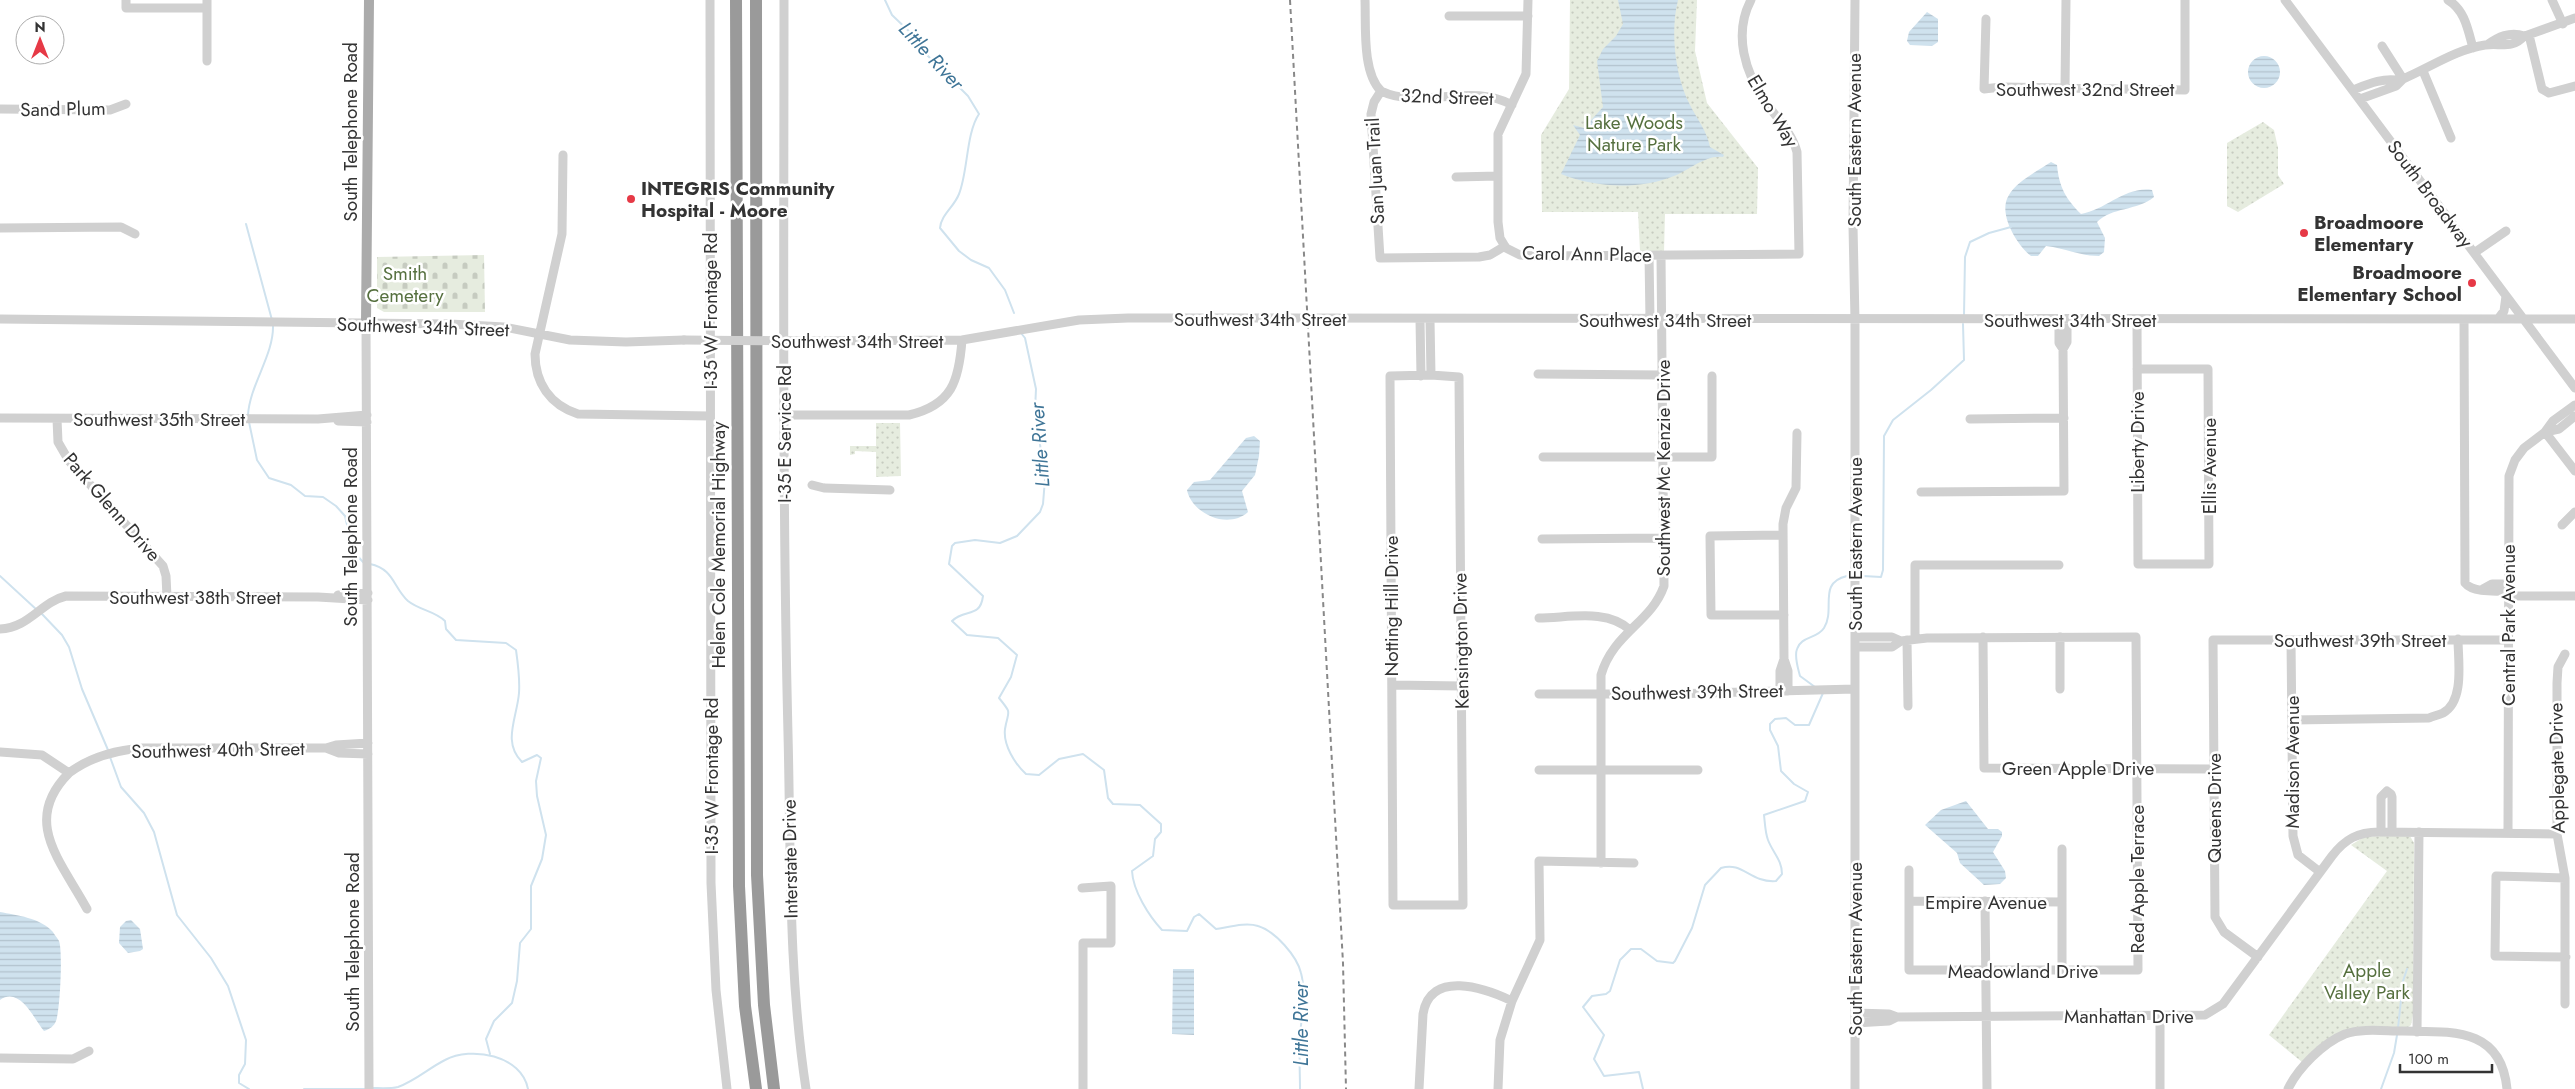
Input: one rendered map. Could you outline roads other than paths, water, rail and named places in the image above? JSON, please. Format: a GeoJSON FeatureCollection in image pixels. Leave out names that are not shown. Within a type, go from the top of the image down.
{"type":"FeatureCollection","features":[{"type":"Feature","properties":{"kind":"highway","name":"Helen Cole Memorial Highway"},"geometry":{"type":"LineString","coordinates":[[736,0],[739,868],[744,997],[756,1089]]}},
{"type":"Feature","properties":{"kind":"highway","name":"Helen Cole Memorial Highway"},"geometry":{"type":"LineString","coordinates":[[756,0],[758,884],[764,1004],[774,1089]]}},
{"type":"Feature","properties":{"kind":"main road","name":"South Telephone Road"},"geometry":{"type":"LineString","coordinates":[[366,324],[369,0]]}},
{"type":"Feature","properties":{"kind":"street","name":"I-35 W Frontage Rd"},"geometry":{"type":"LineString","coordinates":[[710,0],[711,883],[716,990],[727,1089]]}},
{"type":"Feature","properties":{"kind":"street","name":"I-35 E Service Rd"},"geometry":{"type":"LineString","coordinates":[[784,0],[785,627]]}},
{"type":"Feature","properties":{"kind":"street","name":"San Juan Trail"},"geometry":{"type":"LineString","coordinates":[[1365,0],[1369,69],[1373,83],[1381,91],[1374,102],[1371,114],[1380,258]]}},
{"type":"Feature","properties":{"kind":"street"},"geometry":{"type":"LineString","coordinates":[[1505,246],[1500,238],[1498,222],[1498,134],[1526,74],[1528,0]]}},
{"type":"Feature","properties":{"kind":"street","name":"Elmo Way"},"geometry":{"type":"LineString","coordinates":[[1751,0],[1742,25],[1744,55],[1759,92],[1792,138],[1798,152],[1799,254]]}},
{"type":"Feature","properties":{"kind":"street","name":"South Eastern Avenue"},"geometry":{"type":"LineString","coordinates":[[1855,0],[1853,226],[1855,320],[1855,1089]]}},
{"type":"Feature","properties":{"kind":"street"},"geometry":{"type":"LineString","coordinates":[[2065,88],[2066,0]]}},
{"type":"Feature","properties":{"kind":"street","name":"Southwest 32nd Street"},"geometry":{"type":"LineString","coordinates":[[1986,19],[1984,89],[2185,90],[2185,0]]}},
{"type":"Feature","properties":{"kind":"street","name":"South Broadway"},"geometry":{"type":"LineString","coordinates":[[2285,0],[2575,388]]}},
{"type":"Feature","properties":{"kind":"street"},"geometry":{"type":"LineString","coordinates":[[2448,0],[2456,6],[2464,17],[2473,48]]}},
{"type":"Feature","properties":{"kind":"street"},"geometry":{"type":"LineString","coordinates":[[2552,0],[2563,24]]}},
{"type":"Feature","properties":{"kind":"street"},"geometry":{"type":"LineString","coordinates":[[126,4],[207,4],[207,61]]}},
{"type":"Feature","properties":{"kind":"street"},"geometry":{"type":"LineString","coordinates":[[1449,16],[1528,16]]}},
{"type":"Feature","properties":{"kind":"street"},"geometry":{"type":"LineString","coordinates":[[2360,99],[2396,86],[2402,80],[2473,48],[2487,44],[2508,46],[2526,35],[2563,24],[2575,18]]}},
{"type":"Feature","properties":{"kind":"street"},"geometry":{"type":"LineString","coordinates":[[2526,35],[2540,84],[2546,92],[2544,102]]}},
{"type":"Feature","properties":{"kind":"street"},"geometry":{"type":"LineString","coordinates":[[2382,46],[2402,80]]}},
{"type":"Feature","properties":{"kind":"street"},"geometry":{"type":"LineString","coordinates":[[2423,71],[2451,138]]}},
{"type":"Feature","properties":{"kind":"street"},"geometry":{"type":"LineString","coordinates":[[2353,90],[2374,82],[2394,79],[2402,80]]}},
{"type":"Feature","properties":{"kind":"street"},"geometry":{"type":"LineString","coordinates":[[2546,92],[2575,86]]}},
{"type":"Feature","properties":{"kind":"street","name":"32nd Street"},"geometry":{"type":"LineString","coordinates":[[1381,91],[1401,96],[1490,96],[1512,104]]}},
{"type":"Feature","properties":{"kind":"street","name":"Sand Plum"},"geometry":{"type":"LineString","coordinates":[[0,109],[110,110],[126,104]]}},
{"type":"Feature","properties":{"kind":"street"},"geometry":{"type":"LineString","coordinates":[[563,155],[562,234],[539,334],[535,369],[540,383],[554,401],[567,410],[590,415],[710,416]]}},
{"type":"Feature","properties":{"kind":"street"},"geometry":{"type":"LineString","coordinates":[[1456,177],[1498,176]]}},
{"type":"Feature","properties":{"kind":"street"},"geometry":{"type":"LineString","coordinates":[[0,228],[120,227],[135,234]]}},
{"type":"Feature","properties":{"kind":"street"},"geometry":{"type":"LineString","coordinates":[[2474,253],[2506,231]]}},
{"type":"Feature","properties":{"kind":"street","name":"Carol Ann Place"},"geometry":{"type":"LineString","coordinates":[[1380,258],[1479,258],[1490,255],[1505,246],[1510,251],[1526,255],[1799,254]]}},
{"type":"Feature","properties":{"kind":"street"},"geometry":{"type":"LineString","coordinates":[[1649,255],[1650,320]]}},
{"type":"Feature","properties":{"kind":"street","name":"Southwest Mc Kenzie Drive"},"geometry":{"type":"LineString","coordinates":[[1600,863],[1601,675],[1606,659],[1661,596],[1664,580],[1661,255]]}},
{"type":"Feature","properties":{"kind":"street"},"geometry":{"type":"LineString","coordinates":[[2498,319],[2504,311],[2506,296]]}},
{"type":"Feature","properties":{"kind":"street","name":"Southwest 34th Street"},"geometry":{"type":"LineString","coordinates":[[0,319],[199,320],[478,326],[504,327],[539,334],[600,341],[962,340],[1079,320],[1128,318],[1420,320],[2575,319]]}},
{"type":"Feature","properties":{"kind":"street"},"geometry":{"type":"LineString","coordinates":[[2464,319],[2464,583],[2468,588],[2483,589],[2492,584],[2508,590],[2575,596]]}},
{"type":"Feature","properties":{"kind":"street"},"geometry":{"type":"LineString","coordinates":[[1420,320],[1421,376]]}},
{"type":"Feature","properties":{"kind":"street"},"geometry":{"type":"LineString","coordinates":[[1430,320],[1431,375]]}},
{"type":"Feature","properties":{"kind":"street"},"geometry":{"type":"LineString","coordinates":[[1921,492],[2064,492],[2063,349],[2067,342],[2063,320]]}},
{"type":"Feature","properties":{"kind":"street","name":"Liberty Drive"},"geometry":{"type":"LineString","coordinates":[[2137,320],[2138,564],[2209,564]]}},
{"type":"Feature","properties":{"kind":"street","name":"South Telephone Road"},"geometry":{"type":"LineString","coordinates":[[366,324],[369,1087]]}},
{"type":"Feature","properties":{"kind":"street"},"geometry":{"type":"LineString","coordinates":[[784,415],[909,415],[926,411],[938,404],[957,379],[962,340]]}},
{"type":"Feature","properties":{"kind":"street","name":"Ellis Avenue"},"geometry":{"type":"LineString","coordinates":[[2137,369],[2208,369],[2209,564]]}},
{"type":"Feature","properties":{"kind":"street"},"geometry":{"type":"LineString","coordinates":[[1538,374],[1663,375]]}},
{"type":"Feature","properties":{"kind":"street","name":"Notting Hill Drive"},"geometry":{"type":"LineString","coordinates":[[1459,377],[1431,375],[1390,376],[1393,905],[1462,905]]}},
{"type":"Feature","properties":{"kind":"street"},"geometry":{"type":"LineString","coordinates":[[1543,457],[1712,456],[1712,376]]}},
{"type":"Feature","properties":{"kind":"street","name":"Kensington Drive"},"geometry":{"type":"LineString","coordinates":[[1459,377],[1462,905]]}},
{"type":"Feature","properties":{"kind":"street","name":"Central Park Avenue"},"geometry":{"type":"LineString","coordinates":[[2508,833],[2509,476],[2515,460],[2524,448],[2545,432],[2559,429],[2569,417],[2575,404]]}},
{"type":"Feature","properties":{"kind":"street","name":"Southwest 35th Street"},"geometry":{"type":"LineString","coordinates":[[0,418],[367,419]]}},
{"type":"Feature","properties":{"kind":"street"},"geometry":{"type":"LineString","coordinates":[[1970,419],[2064,418]]}},
{"type":"Feature","properties":{"kind":"street","name":"Park Glenn Drive"},"geometry":{"type":"LineString","coordinates":[[57,419],[58,442],[65,456],[163,566],[166,576],[167,596]]}},
{"type":"Feature","properties":{"kind":"street"},"geometry":{"type":"LineString","coordinates":[[2545,432],[2575,471]]}},
{"type":"Feature","properties":{"kind":"street"},"geometry":{"type":"LineString","coordinates":[[1784,691],[1788,671],[1784,659],[1783,535],[1786,508],[1796,488],[1797,433]]}},
{"type":"Feature","properties":{"kind":"street"},"geometry":{"type":"LineString","coordinates":[[812,485],[824,488],[890,490]]}},
{"type":"Feature","properties":{"kind":"street"},"geometry":{"type":"LineString","coordinates":[[2562,525],[2575,512]]}},
{"type":"Feature","properties":{"kind":"street"},"geometry":{"type":"LineString","coordinates":[[1783,535],[1710,536],[1711,615],[1784,615]]}},
{"type":"Feature","properties":{"kind":"street"},"geometry":{"type":"LineString","coordinates":[[1542,539],[1664,538]]}},
{"type":"Feature","properties":{"kind":"street"},"geometry":{"type":"LineString","coordinates":[[1908,706],[1908,640],[1914,565],[2059,565]]}},
{"type":"Feature","properties":{"kind":"street","name":"Southwest 38th Street"},"geometry":{"type":"LineString","coordinates":[[0,629],[25,623],[49,604],[73,597],[368,597]]}},
{"type":"Feature","properties":{"kind":"street"},"geometry":{"type":"LineString","coordinates":[[1539,618],[1610,618],[1622,623],[1630,630]]}},
{"type":"Feature","properties":{"kind":"street","name":"Interstate Drive"},"geometry":{"type":"LineString","coordinates":[[785,627],[792,954],[798,1035],[806,1089]]}},
{"type":"Feature","properties":{"kind":"street"},"geometry":{"type":"LineString","coordinates":[[1855,642],[1892,637],[1908,640],[1983,637],[2060,637],[2060,689]]}},
{"type":"Feature","properties":{"kind":"street","name":"Green Apple Drive"},"geometry":{"type":"LineString","coordinates":[[1983,637],[1984,768],[2213,769]]}},
{"type":"Feature","properties":{"kind":"street","name":"Red Apple Terrace"},"geometry":{"type":"LineString","coordinates":[[2060,637],[2136,637],[2138,970]]}},
{"type":"Feature","properties":{"kind":"street","name":"Southwest 39th Street"},"geometry":{"type":"LineString","coordinates":[[2213,640],[2508,640]]}},
{"type":"Feature","properties":{"kind":"street","name":"Queens Drive"},"geometry":{"type":"LineString","coordinates":[[2213,640],[2215,917],[2224,932],[2258,957]]}},
{"type":"Feature","properties":{"kind":"street","name":"Madison Avenue"},"geometry":{"type":"LineString","coordinates":[[2291,640],[2294,844],[2301,858],[2320,872]]}},
{"type":"Feature","properties":{"kind":"street"},"geometry":{"type":"LineString","coordinates":[[2292,720],[2429,718],[2445,712],[2455,698],[2458,685],[2458,640]]}},
{"type":"Feature","properties":{"kind":"street","name":"Applegate Drive"},"geometry":{"type":"LineString","coordinates":[[2565,654],[2558,667],[2556,683],[2557,834],[2565,878],[2565,1004]]}},
{"type":"Feature","properties":{"kind":"street"},"geometry":{"type":"LineString","coordinates":[[1392,686],[1462,686]]}},
{"type":"Feature","properties":{"kind":"street","name":"Southwest 39th Street"},"geometry":{"type":"LineString","coordinates":[[1539,694],[1855,689]]}},
{"type":"Feature","properties":{"kind":"street","name":"Southwest 40th Street"},"geometry":{"type":"LineString","coordinates":[[69,773],[101,757],[117,752],[143,748],[326,748],[336,745],[368,743]]}},
{"type":"Feature","properties":{"kind":"street","name":"Southwest 40th Street"},"geometry":{"type":"LineString","coordinates":[[326,748],[340,753],[368,754]]}},
{"type":"Feature","properties":{"kind":"street"},"geometry":{"type":"LineString","coordinates":[[0,752],[42,755],[69,773],[50,798],[46,811],[46,827],[51,844],[87,909]]}},
{"type":"Feature","properties":{"kind":"street"},"geometry":{"type":"LineString","coordinates":[[1539,770],[1698,770]]}},
{"type":"Feature","properties":{"kind":"street"},"geometry":{"type":"LineString","coordinates":[[2382,832],[2381,797],[2387,791],[2392,797],[2392,832]]}},
{"type":"Feature","properties":{"kind":"street"},"geometry":{"type":"LineString","coordinates":[[2417,1032],[2420,832]]}},
{"type":"Feature","properties":{"kind":"street","name":"Manhattan Drive"},"geometry":{"type":"LineString","coordinates":[[1854,1013],[1889,1014],[1897,1017],[2199,1017],[2217,1010],[2320,872],[2346,841],[2361,833],[2557,834]]}},
{"type":"Feature","properties":{"kind":"street"},"geometry":{"type":"LineString","coordinates":[[2062,849],[2062,970]]}},
{"type":"Feature","properties":{"kind":"street"},"geometry":{"type":"LineString","coordinates":[[1498,1089],[1500,1040],[1512,1000],[1540,940],[1540,861],[1634,863]]}},
{"type":"Feature","properties":{"kind":"street"},"geometry":{"type":"LineString","coordinates":[[1909,870],[1910,901]]}},
{"type":"Feature","properties":{"kind":"street"},"geometry":{"type":"LineString","coordinates":[[2565,878],[2496,876],[2495,956],[2566,957]]}},
{"type":"Feature","properties":{"kind":"street"},"geometry":{"type":"LineString","coordinates":[[1082,888],[1111,886],[1111,943],[1083,943],[1083,1089]]}},
{"type":"Feature","properties":{"kind":"street","name":"Meadowland Drive"},"geometry":{"type":"LineString","coordinates":[[1910,901],[1909,970],[2138,970]]}},
{"type":"Feature","properties":{"kind":"street","name":"Empire Avenue"},"geometry":{"type":"LineString","coordinates":[[1910,901],[2062,902]]}},
{"type":"Feature","properties":{"kind":"street"},"geometry":{"type":"LineString","coordinates":[[1985,901],[1987,1089]]}},
{"type":"Feature","properties":{"kind":"street"},"geometry":{"type":"LineString","coordinates":[[1419,1089],[1423,1014],[1426,1002],[1432,994],[1451,986],[1468,986],[1489,990],[1512,1000]]}},
{"type":"Feature","properties":{"kind":"street"},"geometry":{"type":"LineString","coordinates":[[2160,1016],[2160,1089]]}},
{"type":"Feature","properties":{"kind":"street","name":"Manhattan Drive"},"geometry":{"type":"LineString","coordinates":[[1854,1023],[1889,1022],[1897,1017]]}},
{"type":"Feature","properties":{"kind":"street"},"geometry":{"type":"LineString","coordinates":[[2288,1089],[2303,1067],[2329,1044],[2346,1034],[2360,1031],[2459,1033],[2484,1042],[2501,1062],[2507,1089]]}},
{"type":"Feature","properties":{"kind":"street"},"geometry":{"type":"LineString","coordinates":[[0,1058],[73,1059],[89,1051]]}},
{"type":"Feature","properties":{"kind":"water"},"geometry":{"type":"Polygon","coordinates":[[[1618,0],[1678,0],[1674,39],[1681,81],[1690,105],[1707,136],[1710,147],[1724,155],[1723,157],[1704,160],[1674,176],[1646,184],[1618,186],[1588,182],[1561,174],[1580,135],[1573,125],[1584,128],[1603,107],[1597,61],[1603,49],[1616,36],[1623,24],[1618,0]]]}},
{"type":"Feature","properties":{"kind":"water"},"geometry":{"type":"Polygon","coordinates":[[[1927,12],[1938,19],[1938,42],[1932,46],[1910,45],[1907,41],[1909,32],[1927,12]]]}},
{"type":"Feature","properties":{"kind":"water"},"geometry":{"type":"Polygon","coordinates":[[[2264,56],[2270,57],[2275,61],[2279,66],[2279,78],[2275,83],[2270,87],[2264,88],[2258,87],[2253,83],[2249,78],[2248,72],[2249,66],[2253,61],[2258,57],[2264,56]]]}},
{"type":"Feature","properties":{"kind":"water"},"geometry":{"type":"Polygon","coordinates":[[[2051,162],[2057,165],[2059,180],[2064,192],[2081,214],[2090,212],[2133,192],[2152,190],[2154,197],[2140,205],[2103,217],[2097,222],[2105,238],[2104,252],[2099,256],[2085,255],[2046,246],[2038,256],[2031,256],[2020,244],[2010,228],[2005,211],[2006,202],[2017,185],[2051,162]]]}},
{"type":"Feature","properties":{"kind":"water"},"geometry":{"type":"Polygon","coordinates":[[[1254,436],[1260,441],[1255,475],[1242,491],[1248,512],[1231,520],[1212,517],[1203,512],[1190,499],[1187,490],[1194,482],[1210,480],[1246,438],[1254,436]]]}},
{"type":"Feature","properties":{"kind":"water"},"geometry":{"type":"Polygon","coordinates":[[[1966,801],[1988,829],[1998,829],[2002,832],[2002,836],[1993,852],[2005,871],[2006,878],[2000,884],[1984,885],[1960,863],[1957,853],[1925,825],[1941,810],[1966,801]]]}},
{"type":"Feature","properties":{"kind":"water"},"geometry":{"type":"Polygon","coordinates":[[[0,912],[42,923],[53,932],[59,941],[61,968],[56,1021],[52,1027],[44,1031],[20,1000],[14,997],[7,997],[0,1000],[0,912]]]}},
{"type":"Feature","properties":{"kind":"water"},"geometry":{"type":"Polygon","coordinates":[[[131,920],[140,929],[143,949],[128,953],[119,943],[120,927],[126,921],[131,920]]]}},
{"type":"Feature","properties":{"kind":"water"},"geometry":{"type":"Polygon","coordinates":[[[1173,969],[1194,969],[1194,1035],[1172,1034],[1173,969]]]}},
{"type":"Feature","properties":{"kind":"waterway","name":"Little River"},"geometry":{"type":"LineString","coordinates":[[885,0],[892,15],[916,38],[925,53],[968,96],[979,114],[969,142],[959,194],[943,219],[940,228],[959,251],[971,260],[989,268],[1005,290],[1014,313]]}},
{"type":"Feature","properties":{"kind":"waterway"},"geometry":{"type":"LineString","coordinates":[[246,224],[272,320]]}},
{"type":"Feature","properties":{"kind":"waterway"},"geometry":{"type":"LineString","coordinates":[[1964,315],[1965,257],[1970,242],[1989,233],[2011,227]]}},
{"type":"Feature","properties":{"kind":"waterway"},"geometry":{"type":"LineString","coordinates":[[1863,576],[1881,577],[1883,570],[1884,436],[1893,420],[1931,390],[1964,360],[1963,324]]}},
{"type":"Feature","properties":{"kind":"waterway"},"geometry":{"type":"LineString","coordinates":[[248,415],[253,392],[270,347],[273,325]]}},
{"type":"Feature","properties":{"kind":"waterway","name":"Little River"},"geometry":{"type":"LineString","coordinates":[[1021,333],[1025,338],[1036,389],[1035,410],[1045,479],[1043,504],[1040,512],[1017,536],[1000,543],[975,540],[955,543],[952,546],[949,564],[983,596],[979,608],[952,621],[967,635],[998,638],[1017,655],[1011,677],[999,698],[1008,710],[1005,729],[1008,748],[1014,760],[1026,774],[1039,775],[1059,759],[1083,754],[1104,770],[1108,798],[1113,804],[1140,805],[1161,824],[1161,832],[1155,839],[1153,856],[1132,871],[1135,887],[1142,903],[1162,930],[1187,931],[1194,917],[1199,914],[1216,929],[1243,925],[1258,926],[1271,933],[1290,952],[1299,966],[1303,981],[1300,1034],[1300,1089]]}},
{"type":"Feature","properties":{"kind":"waterway"},"geometry":{"type":"LineString","coordinates":[[249,422],[257,460],[269,478],[291,485],[305,496],[323,497],[336,506],[345,516],[353,551],[363,562]]}},
{"type":"Feature","properties":{"kind":"waterway"},"geometry":{"type":"LineString","coordinates":[[370,564],[378,566],[389,574],[408,601],[445,621],[446,629],[456,640],[506,643],[516,650],[519,688],[512,729],[513,746],[522,762],[537,755],[541,758],[536,781],[537,796],[546,835],[542,859],[531,886],[531,929],[520,943],[517,981],[512,1003],[494,1021],[486,1039],[490,1054]]}},
{"type":"Feature","properties":{"kind":"waterway"},"geometry":{"type":"LineString","coordinates":[[0,576],[37,610]]}},
{"type":"Feature","properties":{"kind":"waterway"},"geometry":{"type":"LineString","coordinates":[[1815,687],[1800,676],[1796,652],[1802,642],[1821,632],[1824,628],[1827,621],[1832,584],[1838,579],[1847,576]]}},
{"type":"Feature","properties":{"kind":"waterway"},"geometry":{"type":"LineString","coordinates":[[41,613],[62,635],[69,647],[82,689],[108,750]]}},
{"type":"Feature","properties":{"kind":"waterway"},"geometry":{"type":"LineString","coordinates":[[1643,1089],[1639,1072],[1604,1076],[1594,1059],[1604,1035],[1583,1007],[1592,996],[1606,994],[1610,991],[1620,960],[1631,949],[1641,949],[1657,961],[1673,963],[1675,961],[1692,928],[1705,885],[1721,868],[1735,867],[1767,881],[1776,881],[1782,874],[1779,861],[1767,837],[1764,815],[1805,801],[1808,792],[1794,784],[1781,771],[1778,746],[1770,730],[1770,724],[1775,719],[1786,718],[1795,725],[1809,725],[1823,693]]}},
{"type":"Feature","properties":{"kind":"waterway"},"geometry":{"type":"LineString","coordinates":[[110,757],[121,787],[144,813],[154,832],[177,915],[211,958],[228,986],[246,1040],[245,1064],[239,1075],[239,1083],[249,1089]]}},
{"type":"Feature","properties":{"kind":"waterway"},"geometry":{"type":"LineString","coordinates":[[2398,1028],[2403,981],[2407,969]]}},
{"type":"Feature","properties":{"kind":"waterway"},"geometry":{"type":"LineString","coordinates":[[2381,1089],[2394,1053],[2397,1035]]}},
{"type":"Feature","properties":{"kind":"waterway"},"geometry":{"type":"LineString","coordinates":[[371,1088],[398,1087],[445,1060],[456,1056],[481,1054],[494,1056],[516,1068],[524,1077],[528,1089]]}},
{"type":"Feature","properties":{"kind":"waterway"},"geometry":{"type":"LineString","coordinates":[[304,1089],[366,1089]]}},
{"type":"Feature","properties":{"kind":"railway"},"geometry":{"type":"LineString","coordinates":[[1290,0],[1343,963],[1346,1089]]}},
{"type":"Feature","properties":{"kind":"place","name":"INTEGRIS Community Hospital - Moore"},"geometry":{"type":"Point","coordinates":[631,199]}},
{"type":"Feature","properties":{"kind":"place","name":"Broadmoore Elementary"},"geometry":{"type":"Point","coordinates":[2304,233]}},
{"type":"Feature","properties":{"kind":"place","name":"Broadmoore Elementary School"},"geometry":{"type":"Point","coordinates":[2472,283]}},
{"type":"Feature","properties":{"kind":"park label","name":"Lake Woods Nature Park"},"geometry":{"type":"Point","coordinates":[1634,133]}},
{"type":"Feature","properties":{"kind":"park label","name":"Smith Cemetery"},"geometry":{"type":"Point","coordinates":[405,284]}},
{"type":"Feature","properties":{"kind":"park label","name":"Apple Valley Park"},"geometry":{"type":"Point","coordinates":[2367,981]}}]}
